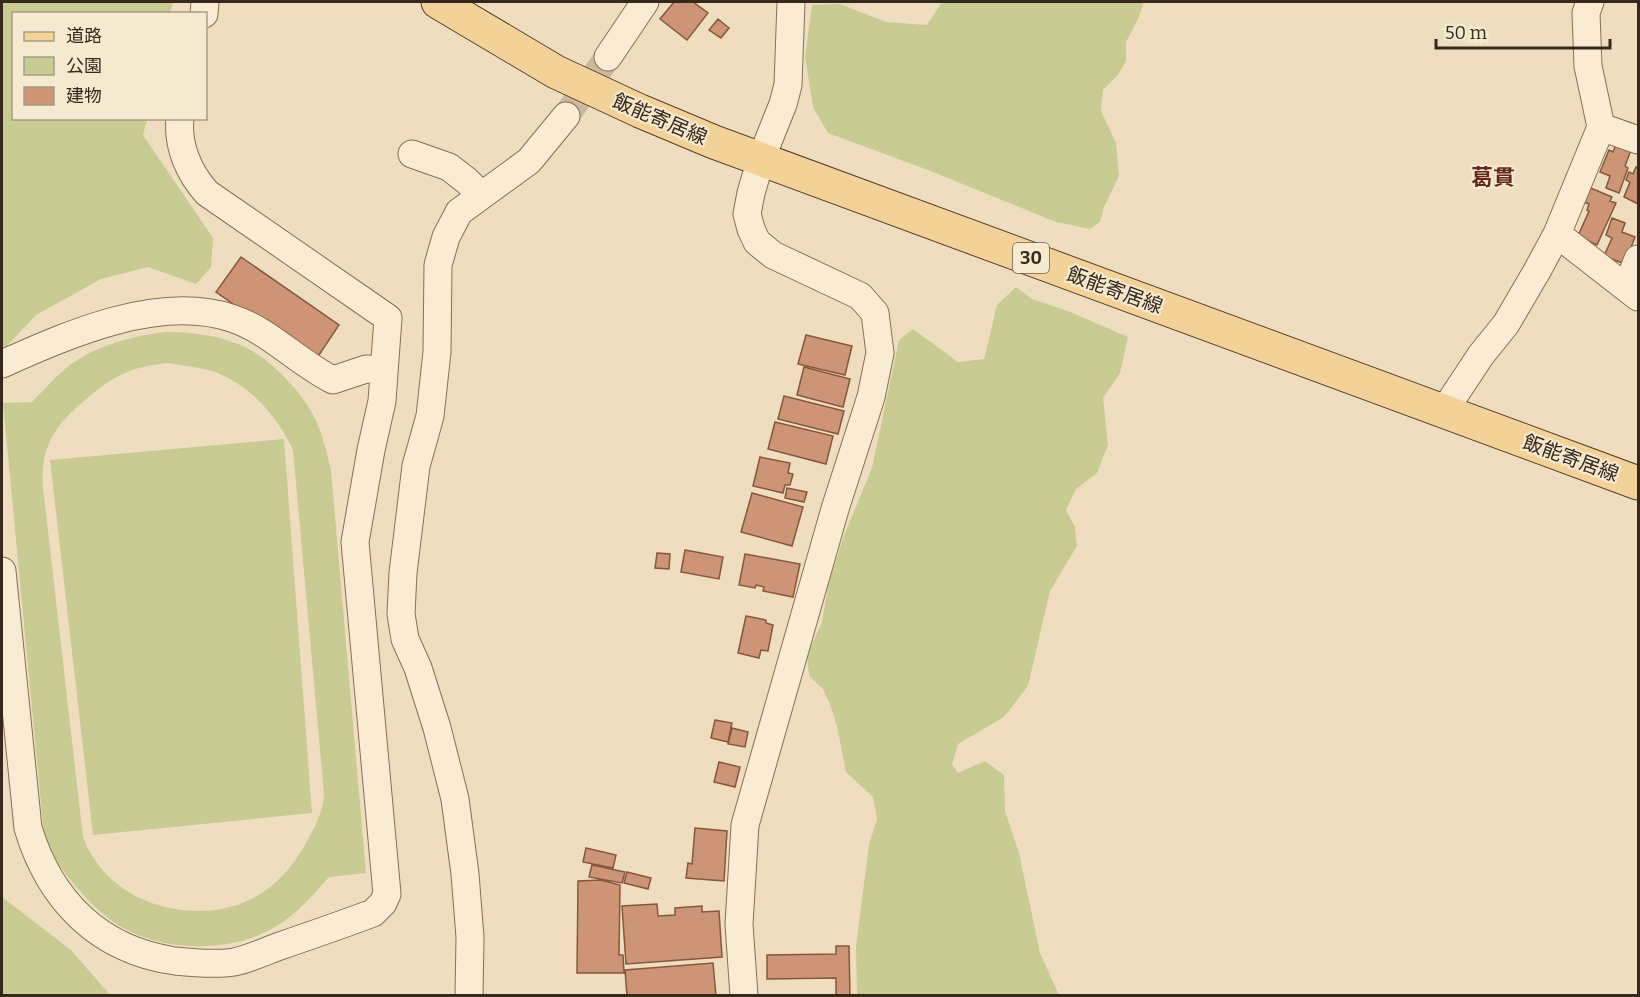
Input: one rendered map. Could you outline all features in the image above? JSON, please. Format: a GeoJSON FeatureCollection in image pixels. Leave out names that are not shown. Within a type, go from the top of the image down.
{"type":"FeatureCollection","features":[{"type":"Feature","properties":{"kind":"main road","name":"飯能寄居線"},"geometry":{"type":"LineString","coordinates":[[438,2],[556,72],[714,142],[1638,483]]}},
{"type":"Feature","properties":{"kind":"street"},"geometry":{"type":"LineString","coordinates":[[608,57],[645,2]]}},
{"type":"Feature","properties":{"kind":"street"},"geometry":{"type":"LineString","coordinates":[[744,996],[739,924],[745,825],[835,509],[871,396],[880,352],[876,313],[860,296],[773,255],[757,243],[751,230],[747,214],[751,193],[788,85],[791,2]]}},
{"type":"Feature","properties":{"kind":"street"},"geometry":{"type":"LineString","coordinates":[[1444,411],[1480,355],[1506,324],[1557,234],[1601,127],[1588,66],[1586,13],[1590,2]]}},
{"type":"Feature","properties":{"kind":"street"},"geometry":{"type":"LineString","coordinates":[[469,996],[470,937],[465,874],[455,799],[437,728],[418,668],[405,639],[401,594],[416,466],[430,416],[437,352],[438,265],[446,237],[459,212],[529,161],[566,116]]}},
{"type":"Feature","properties":{"kind":"street"},"geometry":{"type":"LineString","coordinates":[[2,571],[28,828],[34,850],[48,876],[68,905],[87,925],[119,945],[152,957],[194,963],[234,962],[373,914],[383,903],[387,894],[355,543],[382,401],[388,318],[207,193],[195,180],[184,155],[178,133],[180,120]]}},
{"type":"Feature","properties":{"kind":"street"},"geometry":{"type":"LineString","coordinates":[[1601,127],[1638,140]]}},
{"type":"Feature","properties":{"kind":"street"},"geometry":{"type":"LineString","coordinates":[[412,154],[449,167],[481,195]]}},
{"type":"Feature","properties":{"kind":"street"},"geometry":{"type":"LineString","coordinates":[[1557,234],[1633,292],[1638,259]]}},
{"type":"Feature","properties":{"kind":"street"},"geometry":{"type":"LineString","coordinates":[[2,364],[98,326],[155,311],[192,311],[231,318],[263,333],[315,371],[333,380],[366,369],[384,370]]}},
{"type":"Feature","properties":{"kind":"green space"},"geometry":{"type":"Polygon","coordinates":[[[2,2],[173,2],[170,12],[12,12],[12,120],[147,120],[143,135],[213,238],[211,267],[196,284],[148,267],[101,279],[36,315],[2,351],[2,2]]]}},
{"type":"Feature","properties":{"kind":"green space"},"geometry":{"type":"Polygon","coordinates":[[[942,2],[1144,2],[1126,42],[1126,61],[1118,75],[1103,90],[1101,111],[1116,143],[1119,176],[1104,207],[1100,222],[1090,229],[1056,222],[928,170],[828,133],[813,107],[805,57],[812,5],[840,4],[886,22],[927,25],[942,2]]]}},
{"type":"Feature","properties":{"kind":"green space"},"geometry":{"type":"Polygon","coordinates":[[[1016,287],[1032,299],[1068,311],[1128,337],[1120,373],[1103,398],[1108,445],[1097,473],[1076,489],[1066,510],[1075,527],[1077,546],[1050,591],[1028,686],[1004,717],[958,744],[952,764],[958,773],[985,761],[1004,775],[1005,811],[1019,853],[1040,953],[1059,995],[857,995],[856,946],[869,845],[877,819],[873,797],[846,772],[830,704],[823,689],[809,676],[807,655],[822,622],[829,581],[845,533],[872,468],[899,340],[913,329],[958,362],[984,359],[997,305],[1016,287]]]}},
{"type":"Feature","properties":{"kind":"green space"},"geometry":{"type":"Polygon","coordinates":[[[175,332],[212,336],[238,344],[260,356],[294,387],[311,410],[321,433],[331,470],[366,873],[329,877],[310,898],[275,927],[257,936],[215,946],[171,944],[150,939],[112,921],[76,886],[45,845],[3,403],[32,402],[65,369],[88,354],[126,339],[175,332]],[[168,363],[133,370],[114,378],[74,409],[58,428],[47,448],[43,487],[83,837],[93,857],[107,875],[124,889],[145,900],[166,907],[189,911],[212,910],[234,906],[255,897],[270,887],[290,868],[315,826],[322,808],[324,794],[293,450],[271,414],[240,385],[215,372],[168,363]]]}},
{"type":"Feature","properties":{"kind":"green space"},"geometry":{"type":"Polygon","coordinates":[[[284,439],[312,813],[93,835],[50,460],[284,439]]]}},
{"type":"Feature","properties":{"kind":"green space"},"geometry":{"type":"Polygon","coordinates":[[[2,897],[71,950],[110,995],[2,995],[2,897]]]}},
{"type":"Feature","properties":{"kind":"building"},"geometry":{"type":"Polygon","coordinates":[[[674,2],[693,2],[708,13],[687,40],[660,19],[674,2]]]}},
{"type":"Feature","properties":{"kind":"building"},"geometry":{"type":"Polygon","coordinates":[[[718,19],[729,28],[721,38],[709,30],[718,19]]]}},
{"type":"Feature","properties":{"kind":"building"},"geometry":{"type":"Polygon","coordinates":[[[1616,144],[1631,150],[1625,166],[1628,168],[1619,193],[1606,188],[1610,176],[1600,172],[1609,150],[1613,152],[1616,144]]]}},
{"type":"Feature","properties":{"kind":"building"},"geometry":{"type":"Polygon","coordinates":[[[1636,167],[1638,168],[1638,204],[1624,197],[1630,182],[1626,180],[1629,172],[1633,174],[1636,167]]]}},
{"type":"Feature","properties":{"kind":"building"},"geometry":{"type":"Polygon","coordinates":[[[1588,187],[1612,197],[1610,201],[1616,203],[1597,245],[1578,236],[1589,211],[1587,210],[1589,204],[1582,201],[1588,187]]]}},
{"type":"Feature","properties":{"kind":"building"},"geometry":{"type":"Polygon","coordinates":[[[1612,218],[1625,223],[1622,232],[1635,237],[1625,264],[1604,256],[1612,238],[1606,235],[1612,218]]]}},
{"type":"Feature","properties":{"kind":"building"},"geometry":{"type":"Polygon","coordinates":[[[241,257],[339,325],[315,361],[216,292],[241,257]]]}},
{"type":"Feature","properties":{"kind":"building"},"geometry":{"type":"Polygon","coordinates":[[[806,335],[852,346],[845,375],[798,364],[806,335]]]}},
{"type":"Feature","properties":{"kind":"building"},"geometry":{"type":"Polygon","coordinates":[[[804,367],[850,379],[843,407],[797,395],[804,367]]]}},
{"type":"Feature","properties":{"kind":"building"},"geometry":{"type":"Polygon","coordinates":[[[784,396],[844,411],[838,434],[778,419],[784,396]]]}},
{"type":"Feature","properties":{"kind":"building"},"geometry":{"type":"Polygon","coordinates":[[[775,422],[833,436],[826,464],[768,449],[775,422]]]}},
{"type":"Feature","properties":{"kind":"building"},"geometry":{"type":"Polygon","coordinates":[[[760,457],[790,463],[788,473],[793,474],[790,485],[785,485],[783,493],[753,486],[760,457]]]}},
{"type":"Feature","properties":{"kind":"building"},"geometry":{"type":"Polygon","coordinates":[[[787,488],[807,492],[804,502],[785,498],[787,488]]]}},
{"type":"Feature","properties":{"kind":"building"},"geometry":{"type":"Polygon","coordinates":[[[752,493],[803,507],[792,546],[741,532],[752,493]]]}},
{"type":"Feature","properties":{"kind":"building"},"geometry":{"type":"Polygon","coordinates":[[[685,550],[723,557],[719,579],[681,572],[685,550]]]}},
{"type":"Feature","properties":{"kind":"building"},"geometry":{"type":"Polygon","coordinates":[[[657,553],[670,554],[669,569],[655,568],[657,553]]]}},
{"type":"Feature","properties":{"kind":"building"},"geometry":{"type":"Polygon","coordinates":[[[745,554],[800,564],[793,597],[763,591],[764,587],[756,585],[755,588],[739,585],[745,554]]]}},
{"type":"Feature","properties":{"kind":"building"},"geometry":{"type":"Polygon","coordinates":[[[746,616],[766,620],[766,623],[773,625],[768,651],[761,650],[759,658],[738,653],[746,616]]]}},
{"type":"Feature","properties":{"kind":"building"},"geometry":{"type":"Polygon","coordinates":[[[715,720],[732,723],[728,742],[711,738],[715,720]]]}},
{"type":"Feature","properties":{"kind":"building"},"geometry":{"type":"Polygon","coordinates":[[[732,728],[748,732],[745,747],[728,744],[732,728]]]}},
{"type":"Feature","properties":{"kind":"building"},"geometry":{"type":"Polygon","coordinates":[[[719,762],[740,767],[735,787],[714,782],[719,762]]]}},
{"type":"Feature","properties":{"kind":"building"},"geometry":{"type":"Polygon","coordinates":[[[695,828],[727,831],[724,881],[686,878],[688,863],[692,864],[695,828]]]}},
{"type":"Feature","properties":{"kind":"building"},"geometry":{"type":"Polygon","coordinates":[[[586,848],[616,855],[613,868],[583,862],[586,848]]]}},
{"type":"Feature","properties":{"kind":"building"},"geometry":{"type":"Polygon","coordinates":[[[592,865],[625,872],[622,883],[589,877],[592,865]]]}},
{"type":"Feature","properties":{"kind":"building"},"geometry":{"type":"Polygon","coordinates":[[[627,872],[651,878],[648,889],[624,883],[627,872]]]}},
{"type":"Feature","properties":{"kind":"building"},"geometry":{"type":"Polygon","coordinates":[[[601,880],[620,885],[619,955],[623,955],[624,973],[577,973],[578,881],[601,880]]]}},
{"type":"Feature","properties":{"kind":"building"},"geometry":{"type":"Polygon","coordinates":[[[657,904],[658,916],[675,915],[675,908],[702,906],[702,912],[719,911],[722,957],[626,964],[622,906],[657,904]]]}},
{"type":"Feature","properties":{"kind":"building"},"geometry":{"type":"Polygon","coordinates":[[[836,946],[849,946],[850,996],[836,996],[836,978],[767,979],[767,955],[836,954],[836,946]]]}},
{"type":"Feature","properties":{"kind":"building"},"geometry":{"type":"Polygon","coordinates":[[[713,963],[716,996],[627,996],[625,970],[713,963]]]}},
{"type":"Feature","properties":{"kind":"tunnel"},"geometry":{"type":"LineString","coordinates":[[566,116],[608,57]]}},
{"type":"Feature","properties":{"kind":"district","name":"葛貫"},"geometry":{"type":"Point","coordinates":[1493,177]}}]}
